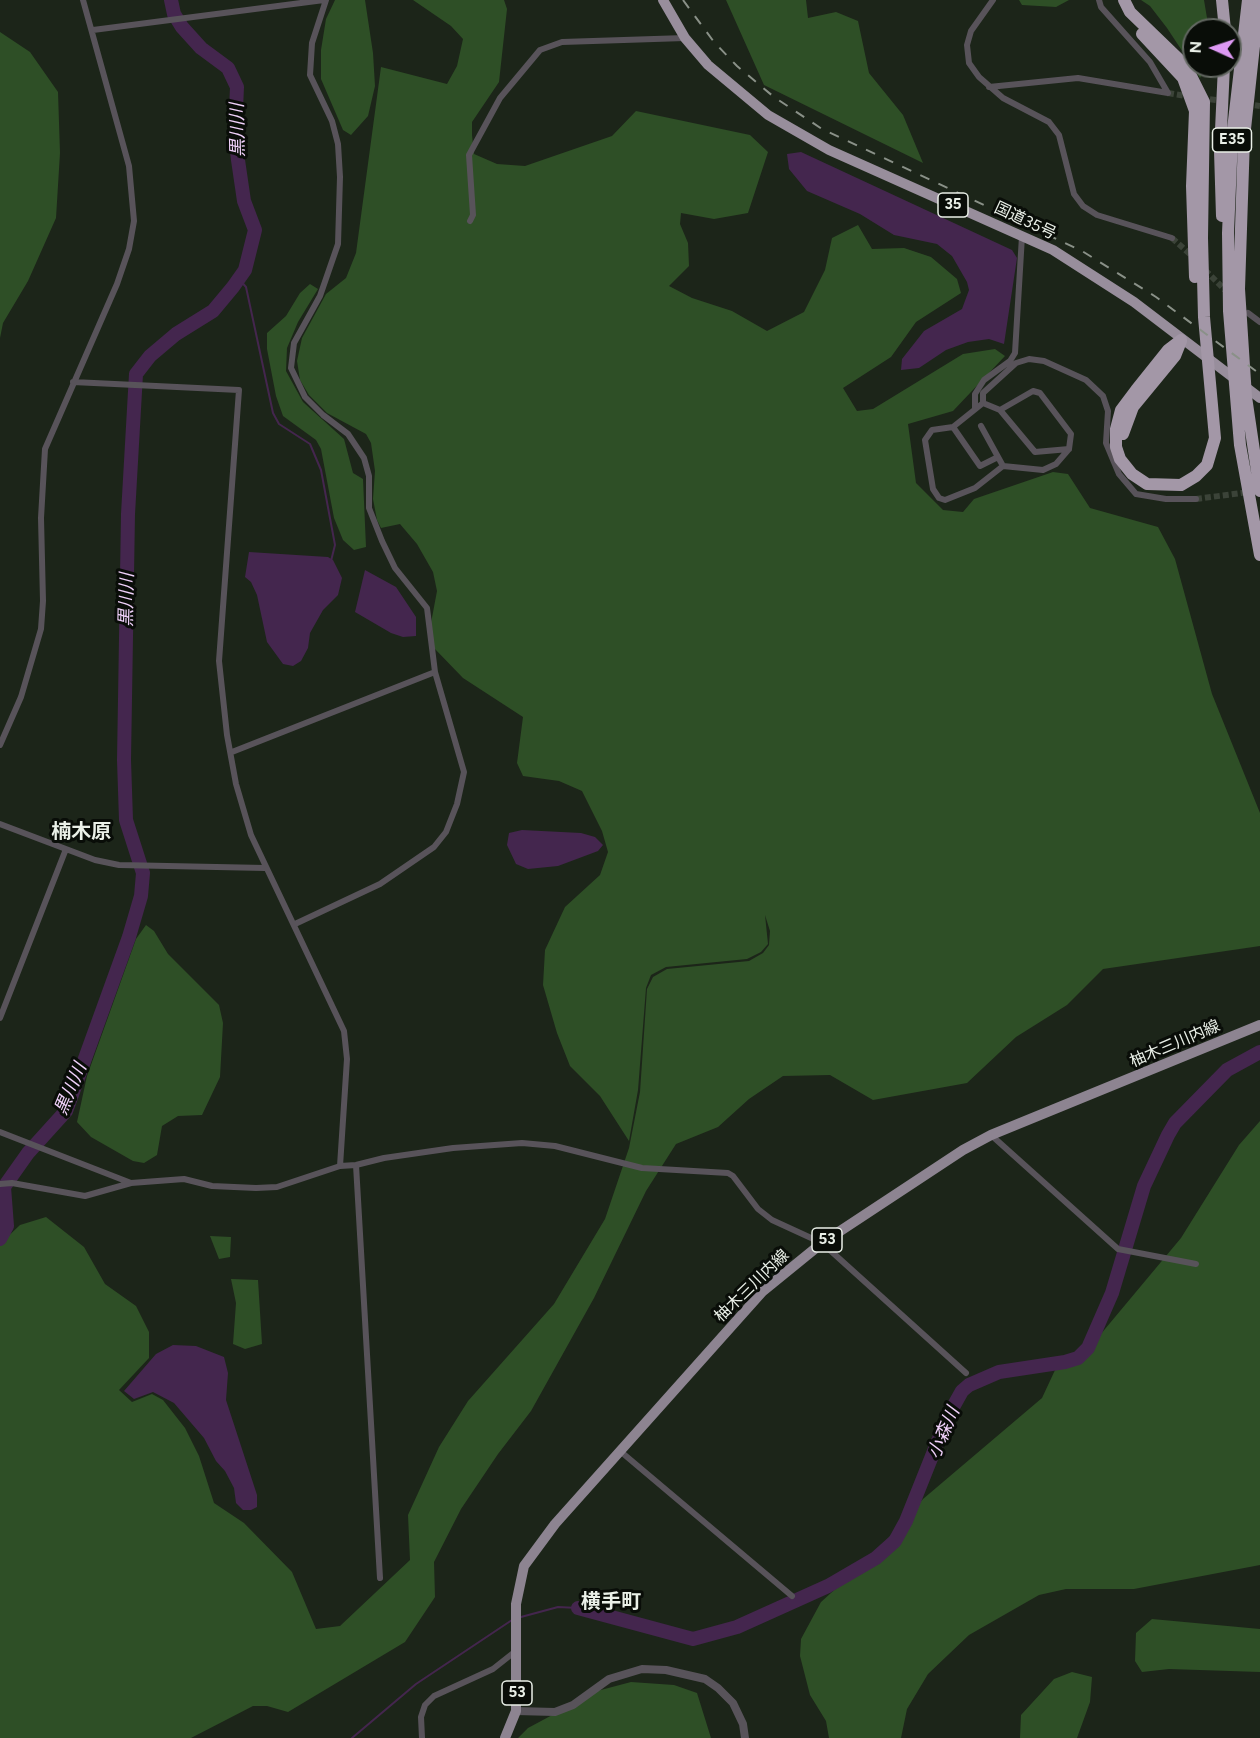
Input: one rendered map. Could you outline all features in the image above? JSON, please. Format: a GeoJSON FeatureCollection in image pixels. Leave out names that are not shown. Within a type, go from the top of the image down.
{"type":"FeatureCollection","features":[{"type":"Feature","properties":{"kind":"highway","name":"国道35号"},"geometry":{"type":"LineString","coordinates":[[663,0],[685,38],[726,82],[768,115],[829,150],[1022,236],[1091,273],[1260,398]]}},
{"type":"Feature","properties":{"kind":"highway"},"geometry":{"type":"LineString","coordinates":[[1116,0],[1132,24],[1183,78],[1195,111],[1192,235],[1205,379],[1215,438],[1207,465],[1196,476],[1181,484],[1147,484],[1132,474],[1120,459],[1116,447],[1116,429],[1121,410],[1168,350],[1181,340]]}},
{"type":"Feature","properties":{"kind":"highway"},"geometry":{"type":"LineString","coordinates":[[1124,0],[1130,12],[1186,66],[1204,102],[1201,318]]}},
{"type":"Feature","properties":{"kind":"highway"},"geometry":{"type":"LineString","coordinates":[[1222,0],[1224,18]]}},
{"type":"Feature","properties":{"kind":"highway","name":"E35"},"geometry":{"type":"LineString","coordinates":[[1248,0],[1232,138],[1228,280],[1260,555]]}},
{"type":"Feature","properties":{"kind":"highway","name":"E35"},"geometry":{"type":"LineString","coordinates":[[1259,0],[1241,182],[1239,288],[1246,444],[1260,491]]}},
{"type":"Feature","properties":{"kind":"highway"},"geometry":{"type":"LineString","coordinates":[[1248,95],[1260,29]]}},
{"type":"Feature","properties":{"kind":"highway"},"geometry":{"type":"LineString","coordinates":[[1224,78],[1220,197],[1228,280]]}},
{"type":"Feature","properties":{"kind":"main road","name":"柚木三川内線"},"geometry":{"type":"LineString","coordinates":[[505,1738],[516,1711],[516,1604],[524,1566],[555,1524],[763,1291],[822,1243],[963,1150],[991,1135],[1260,1025]]}},
{"type":"Feature","properties":{"kind":"street"},"geometry":{"type":"LineString","coordinates":[[0,745],[21,698],[41,629],[43,465],[48,439],[125,262],[134,220],[129,166],[93,30],[82,0]]}},
{"type":"Feature","properties":{"kind":"street"},"geometry":{"type":"LineString","coordinates":[[93,30],[325,0],[312,43],[310,75],[332,121],[338,144],[340,177],[338,244],[320,296],[294,343],[291,368],[305,397],[323,415],[348,434],[364,458],[369,476],[369,508],[382,541],[395,568],[427,608],[435,672],[464,772],[457,804],[446,831],[434,847],[380,884],[295,924]]}},
{"type":"Feature","properties":{"kind":"street"},"geometry":{"type":"LineString","coordinates":[[993,0],[980,16],[967,45],[969,63],[988,87],[1003,98],[1049,122],[1059,135],[1074,194],[1083,206],[1097,215],[1172,238]]}},
{"type":"Feature","properties":{"kind":"street"},"geometry":{"type":"LineString","coordinates":[[988,87],[1078,78],[1168,93],[1150,62],[1101,7],[1099,0]]}},
{"type":"Feature","properties":{"kind":"street"},"geometry":{"type":"LineString","coordinates":[[470,221],[473,215],[469,155],[500,98],[540,50],[562,42],[628,37],[685,38]]}},
{"type":"Feature","properties":{"kind":"street"},"geometry":{"type":"LineString","coordinates":[[975,409],[975,394],[984,380],[1010,361],[1017,345],[1022,236]]}},
{"type":"Feature","properties":{"kind":"street"},"geometry":{"type":"LineString","coordinates":[[1248,314],[1260,322]]}},
{"type":"Feature","properties":{"kind":"street"},"geometry":{"type":"LineString","coordinates":[[983,403],[983,393],[1016,363],[1029,359],[1044,361],[1086,380],[1103,396],[1108,411],[1106,443],[1108,451],[1122,479],[1136,494],[1166,500],[1196,499]]}},
{"type":"Feature","properties":{"kind":"street"},"geometry":{"type":"LineString","coordinates":[[73,382],[239,390],[219,661],[227,735],[232,752],[236,784],[251,835],[295,924],[346,1041],[340,1166]]}},
{"type":"Feature","properties":{"kind":"street"},"geometry":{"type":"LineString","coordinates":[[983,403],[953,427],[932,430],[924,440],[933,489],[939,498],[953,499],[975,488],[1003,466],[1043,471],[1056,464],[1069,450],[1071,434],[1040,393],[1033,391],[1000,410]]}},
{"type":"Feature","properties":{"kind":"street"},"geometry":{"type":"LineString","coordinates":[[983,403],[1000,410],[1035,452],[1069,450]]}},
{"type":"Feature","properties":{"kind":"street"},"geometry":{"type":"LineString","coordinates":[[981,426],[1003,466]]}},
{"type":"Feature","properties":{"kind":"street"},"geometry":{"type":"LineString","coordinates":[[953,427],[980,466],[998,457]]}},
{"type":"Feature","properties":{"kind":"street"},"geometry":{"type":"LineString","coordinates":[[232,752],[435,672]]}},
{"type":"Feature","properties":{"kind":"street"},"geometry":{"type":"LineString","coordinates":[[0,824],[94,860],[119,865],[266,868]]}},
{"type":"Feature","properties":{"kind":"street"},"geometry":{"type":"LineString","coordinates":[[0,1018],[66,849]]}},
{"type":"Feature","properties":{"kind":"street"},"geometry":{"type":"LineString","coordinates":[[0,1132],[131,1183]]}},
{"type":"Feature","properties":{"kind":"street"},"geometry":{"type":"LineString","coordinates":[[991,1135],[1118,1249],[1196,1264]]}},
{"type":"Feature","properties":{"kind":"street"},"geometry":{"type":"LineString","coordinates":[[0,1184],[12,1183],[85,1196],[131,1183],[184,1179],[212,1186],[277,1187],[340,1166],[423,1152],[522,1143],[555,1146],[642,1168],[728,1173],[733,1176],[758,1209],[772,1220],[822,1243],[966,1373]]}},
{"type":"Feature","properties":{"kind":"street"},"geometry":{"type":"LineString","coordinates":[[356,1165],[380,1578]]}},
{"type":"Feature","properties":{"kind":"street"},"geometry":{"type":"LineString","coordinates":[[620,1451],[792,1596]]}},
{"type":"Feature","properties":{"kind":"street"},"geometry":{"type":"LineString","coordinates":[[423,1738],[421,1717],[430,1700],[493,1669],[517,1648]]}},
{"type":"Feature","properties":{"kind":"street"},"geometry":{"type":"LineString","coordinates":[[516,1711],[555,1713],[573,1706],[609,1679],[642,1669],[666,1670],[705,1679],[718,1688],[733,1703],[743,1724],[746,1738]]}},
{"type":"Feature","properties":{"kind":"green space"},"geometry":{"type":"Polygon","coordinates":[[[335,0],[365,0],[373,53],[375,86],[368,116],[351,135],[343,130],[321,79],[321,50],[326,19],[335,0]]]}},
{"type":"Feature","properties":{"kind":"green space"},"geometry":{"type":"Polygon","coordinates":[[[413,0],[504,0],[507,9],[499,82],[472,122],[474,154],[497,164],[525,166],[612,136],[636,111],[750,135],[768,152],[748,213],[714,219],[681,213],[680,224],[688,243],[689,266],[669,286],[692,298],[732,311],[767,331],[804,312],[825,270],[832,238],[858,225],[872,249],[904,248],[931,257],[957,279],[961,293],[916,322],[891,357],[843,388],[857,411],[873,409],[963,354],[995,349],[1005,356],[953,411],[908,424],[916,483],[943,510],[963,512],[974,499],[1053,472],[1068,474],[1090,508],[1158,527],[1175,559],[1212,694],[1260,813],[1260,946],[1103,969],[1067,1005],[1016,1037],[967,1083],[873,1100],[830,1075],[783,1076],[749,1099],[718,1127],[676,1144],[646,1191],[594,1298],[531,1411],[498,1454],[461,1509],[434,1562],[435,1597],[405,1642],[288,1712],[267,1706],[253,1706],[191,1738],[0,1738],[0,1244],[20,1225],[46,1217],[84,1247],[105,1284],[136,1306],[149,1332],[149,1358],[119,1390],[132,1402],[152,1394],[163,1400],[185,1428],[199,1456],[214,1503],[244,1523],[292,1572],[316,1629],[340,1626],[410,1560],[408,1515],[439,1447],[468,1401],[554,1304],[605,1219],[629,1148],[640,1092],[647,989],[653,977],[667,969],[749,961],[763,953],[769,945],[770,931],[765,915],[768,944],[761,952],[747,959],[666,967],[651,975],[646,988],[638,1090],[629,1141],[600,1096],[570,1066],[557,1033],[543,985],[545,950],[565,907],[600,875],[608,852],[602,831],[582,791],[559,781],[523,776],[517,763],[523,717],[463,678],[434,648],[431,623],[437,591],[433,572],[417,544],[400,524],[381,528],[377,520],[373,499],[375,471],[371,443],[366,434],[327,413],[309,395],[300,380],[297,361],[302,338],[326,294],[346,278],[356,253],[381,67],[447,84],[457,66],[463,39],[451,26],[413,0]]]}},
{"type":"Feature","properties":{"kind":"green space"},"geometry":{"type":"Polygon","coordinates":[[[726,0],[806,0],[808,18],[836,12],[858,21],[869,73],[903,115],[923,163],[764,85],[726,0]]]}},
{"type":"Feature","properties":{"kind":"green space"},"geometry":{"type":"Polygon","coordinates":[[[1019,0],[1069,0],[1056,7],[1022,5],[1019,0]]]}},
{"type":"Feature","properties":{"kind":"green space"},"geometry":{"type":"Polygon","coordinates":[[[1141,0],[1204,0],[1207,18],[1182,18],[1182,51],[1150,6],[1141,0]]]}},
{"type":"Feature","properties":{"kind":"green space"},"geometry":{"type":"Polygon","coordinates":[[[0,32],[30,52],[58,92],[60,153],[56,218],[28,281],[3,323],[0,338],[0,32]]]}},
{"type":"Feature","properties":{"kind":"green space"},"geometry":{"type":"Polygon","coordinates":[[[310,284],[318,289],[298,322],[287,348],[286,371],[303,402],[344,439],[353,473],[363,479],[366,547],[354,550],[343,540],[334,518],[321,449],[316,440],[283,416],[276,396],[267,349],[267,333],[286,316],[300,293],[310,284]]]}},
{"type":"Feature","properties":{"kind":"green space"},"geometry":{"type":"Polygon","coordinates":[[[146,925],[154,931],[168,954],[219,1005],[223,1023],[220,1077],[202,1115],[178,1116],[162,1126],[157,1155],[144,1163],[133,1161],[91,1137],[77,1122],[87,1076],[136,939],[146,925]]]}},
{"type":"Feature","properties":{"kind":"green space"},"geometry":{"type":"Polygon","coordinates":[[[1260,1121],[1260,1565],[1134,1589],[1066,1589],[1039,1595],[969,1635],[928,1674],[907,1709],[901,1738],[829,1738],[826,1721],[810,1695],[800,1656],[801,1639],[821,1602],[874,1554],[923,1499],[1042,1398],[1056,1368],[1095,1341],[1181,1238],[1239,1145],[1260,1121]]]}},
{"type":"Feature","properties":{"kind":"green space"},"geometry":{"type":"Polygon","coordinates":[[[210,1236],[231,1237],[230,1257],[219,1259],[210,1236]]]}},
{"type":"Feature","properties":{"kind":"green space"},"geometry":{"type":"Polygon","coordinates":[[[231,1279],[258,1280],[262,1344],[245,1349],[233,1344],[236,1303],[231,1279]]]}},
{"type":"Feature","properties":{"kind":"green space"},"geometry":{"type":"Polygon","coordinates":[[[1152,1619],[1260,1629],[1260,1672],[1169,1669],[1142,1672],[1135,1661],[1136,1633],[1152,1619]]]}},
{"type":"Feature","properties":{"kind":"green space"},"geometry":{"type":"Polygon","coordinates":[[[1072,1672],[1092,1677],[1090,1702],[1077,1738],[1020,1738],[1021,1715],[1054,1679],[1072,1672]]]}},
{"type":"Feature","properties":{"kind":"green space"},"geometry":{"type":"Polygon","coordinates":[[[631,1682],[674,1685],[697,1693],[711,1738],[518,1738],[528,1728],[597,1691],[631,1682]]]}},
{"type":"Feature","properties":{"kind":"shaded area"},"geometry":{"type":"Polygon","coordinates":[[[801,152],[1012,250],[1017,258],[1004,344],[989,339],[968,342],[946,350],[919,368],[901,370],[902,359],[924,331],[962,309],[969,290],[967,282],[952,256],[937,244],[894,235],[860,214],[807,191],[789,169],[787,154],[801,152]]]}},
{"type":"Feature","properties":{"kind":"shaded area"},"geometry":{"type":"Polygon","coordinates":[[[249,552],[328,557],[333,560],[342,578],[338,595],[323,610],[310,633],[308,648],[301,661],[293,666],[283,664],[267,642],[257,595],[251,582],[245,577],[249,552]]]}},
{"type":"Feature","properties":{"kind":"shaded area"},"geometry":{"type":"Polygon","coordinates":[[[365,570],[396,587],[416,617],[416,636],[403,637],[391,633],[355,612],[365,570]]]}},
{"type":"Feature","properties":{"kind":"shaded area"},"geometry":{"type":"Polygon","coordinates":[[[522,830],[581,833],[595,837],[603,845],[598,851],[558,866],[528,869],[516,864],[507,845],[509,833],[522,830]]]}},
{"type":"Feature","properties":{"kind":"shaded area"},"geometry":{"type":"Polygon","coordinates":[[[173,1345],[196,1346],[224,1357],[228,1373],[226,1400],[257,1495],[257,1507],[251,1510],[243,1510],[236,1503],[234,1488],[225,1471],[216,1461],[204,1438],[174,1403],[153,1392],[134,1399],[124,1391],[156,1354],[173,1345]]]}},
{"type":"Feature","properties":{"kind":"waterway","name":"黒川川"},"geometry":{"type":"LineString","coordinates":[[0,1239],[7,1226],[4,1187],[28,1153],[66,1111],[129,937],[141,896],[143,873],[126,820],[124,760],[128,514],[136,374],[150,356],[176,334],[213,311],[233,287],[245,270],[255,230],[244,201],[238,160],[235,132],[237,87],[228,68],[201,48],[182,27],[174,14],[171,0]]}},
{"type":"Feature","properties":{"kind":"waterway"},"geometry":{"type":"LineString","coordinates":[[239,279],[246,287],[273,413],[279,424],[310,444],[321,470],[335,545],[331,561]]}},
{"type":"Feature","properties":{"kind":"waterway","name":"小森川"},"geometry":{"type":"LineString","coordinates":[[578,1608],[693,1639],[737,1627],[828,1586],[876,1558],[895,1541],[906,1521],[948,1416],[962,1391],[969,1385],[999,1372],[1078,1358],[1088,1348],[1112,1293],[1144,1186],[1168,1135],[1175,1123],[1227,1070],[1260,1052]]}},
{"type":"Feature","properties":{"kind":"waterway"},"geometry":{"type":"LineString","coordinates":[[521,1617],[558,1607],[578,1608]]}},
{"type":"Feature","properties":{"kind":"waterway"},"geometry":{"type":"LineString","coordinates":[[352,1738],[416,1684],[512,1620]]}},
{"type":"Feature","properties":{"kind":"tunnel"},"geometry":{"type":"LineString","coordinates":[[1168,93],[1191,97]]}},
{"type":"Feature","properties":{"kind":"tunnel"},"geometry":{"type":"LineString","coordinates":[[1201,98],[1224,101]]}},
{"type":"Feature","properties":{"kind":"tunnel"},"geometry":{"type":"LineString","coordinates":[[1246,104],[1260,106]]}},
{"type":"Feature","properties":{"kind":"tunnel"},"geometry":{"type":"LineString","coordinates":[[1172,238],[1192,256]]}},
{"type":"Feature","properties":{"kind":"tunnel"},"geometry":{"type":"LineString","coordinates":[[1205,270],[1227,292]]}},
{"type":"Feature","properties":{"kind":"tunnel"},"geometry":{"type":"LineString","coordinates":[[1196,499],[1249,492]]}},
{"type":"Feature","properties":{"kind":"railway"},"geometry":{"type":"LineString","coordinates":[[683,0],[714,42],[737,66],[774,97],[822,129],[1082,251],[1156,297],[1260,374]]}},
{"type":"Feature","properties":{"kind":"district","name":"楠木原"},"geometry":{"type":"Point","coordinates":[81,832]}},
{"type":"Feature","properties":{"kind":"district","name":"横手町"},"geometry":{"type":"Point","coordinates":[611,1602]}}]}
